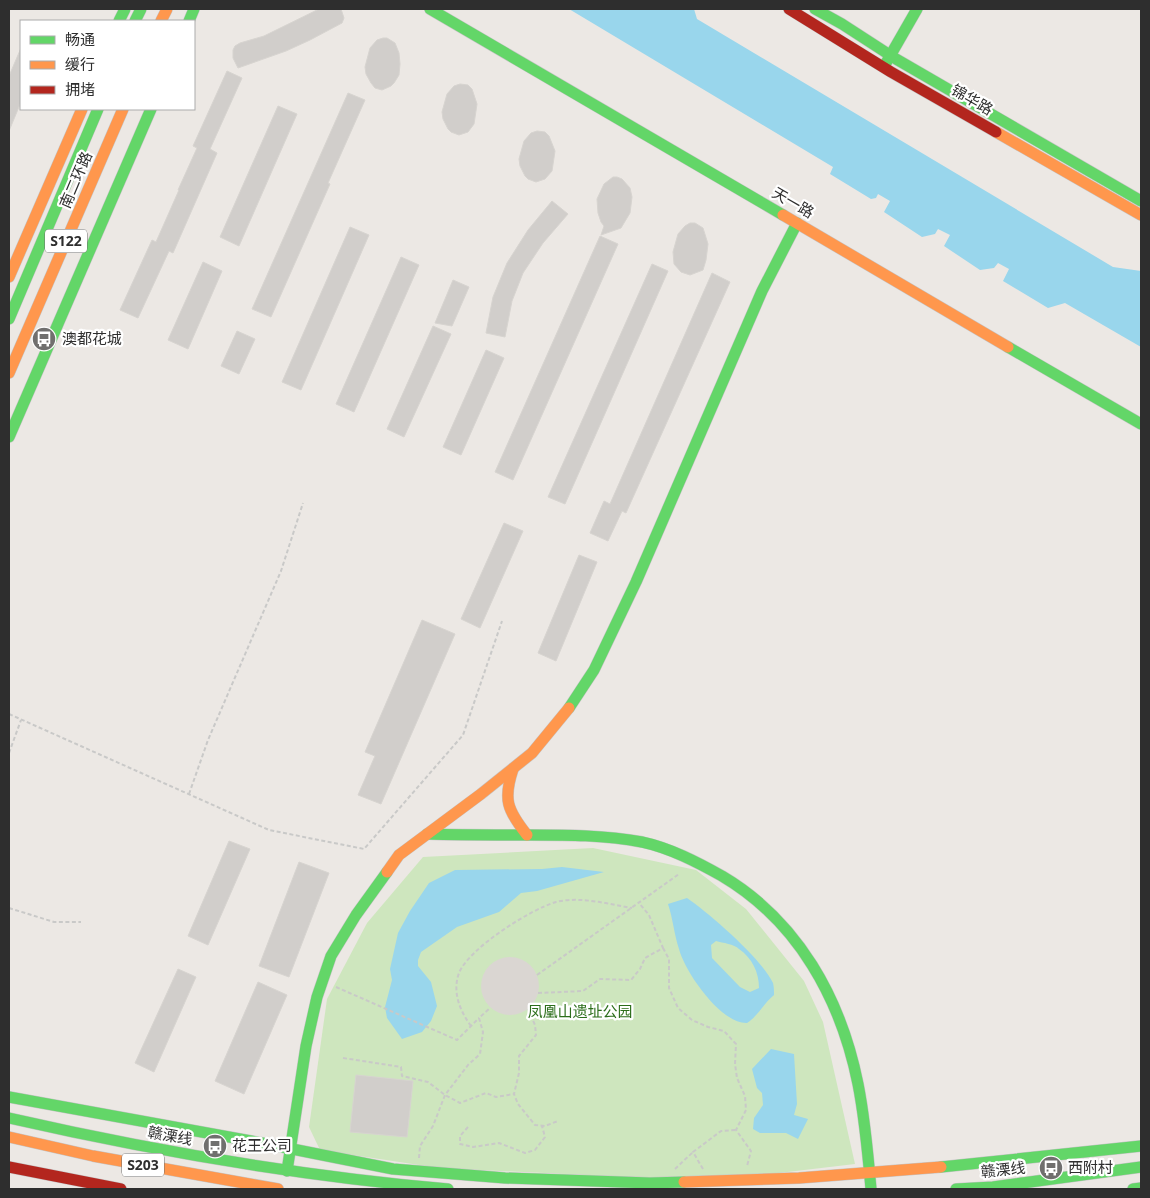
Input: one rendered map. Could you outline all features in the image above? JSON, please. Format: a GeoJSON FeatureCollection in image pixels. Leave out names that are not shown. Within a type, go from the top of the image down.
{"type":"FeatureCollection","features":[{"type":"Feature","properties":{"kind":"street","name":"天一路"},"geometry":{"type":"LineString","coordinates":[[430,9],[1141,424]]}},
{"type":"Feature","properties":{"kind":"street","name":"锦华路"},"geometry":{"type":"LineString","coordinates":[[789,9],[884,67],[1141,215]]}},
{"type":"Feature","properties":{"kind":"street","name":"锦华路"},"geometry":{"type":"LineString","coordinates":[[815,9],[890,55],[1141,201]]}},
{"type":"Feature","properties":{"kind":"street"},"geometry":{"type":"LineString","coordinates":[[884,67],[917,9]]}},
{"type":"Feature","properties":{"kind":"street"},"geometry":{"type":"LineString","coordinates":[[9,277],[82,110]]}},
{"type":"Feature","properties":{"kind":"street","name":"南二环路"},"geometry":{"type":"LineString","coordinates":[[9,319],[98,110]]}},
{"type":"Feature","properties":{"kind":"street","name":"南二环路"},"geometry":{"type":"LineString","coordinates":[[9,373],[123,110]]}},
{"type":"Feature","properties":{"kind":"street"},"geometry":{"type":"LineString","coordinates":[[9,436],[151,110]]}},
{"type":"Feature","properties":{"kind":"street"},"geometry":{"type":"LineString","coordinates":[[287,1172],[306,1046],[317,998],[331,956],[356,914],[399,855],[532,753],[567,712],[594,670],[636,582],[762,291],[798,223]]}},
{"type":"Feature","properties":{"kind":"street"},"geometry":{"type":"LineString","coordinates":[[513,769],[507,792],[510,807],[516,821],[527,835]]}},
{"type":"Feature","properties":{"kind":"street"},"geometry":{"type":"LineString","coordinates":[[427,834],[574,836],[625,840],[658,846],[719,874],[753,895],[780,920],[805,950],[825,982],[842,1025],[855,1069],[866,1132],[871,1189]]}},
{"type":"Feature","properties":{"kind":"street"},"geometry":{"type":"LineString","coordinates":[[9,1097],[393,1168],[505,1178],[660,1183],[870,1173],[982,1164],[1141,1146]]}},
{"type":"Feature","properties":{"kind":"street","name":"赣溧线"},"geometry":{"type":"LineString","coordinates":[[9,1118],[95,1138],[287,1172],[448,1189]]}},
{"type":"Feature","properties":{"kind":"street","name":"S203"},"geometry":{"type":"LineString","coordinates":[[9,1137],[94,1156],[278,1189]]}},
{"type":"Feature","properties":{"kind":"street"},"geometry":{"type":"LineString","coordinates":[[9,1167],[121,1189]]}},
{"type":"Feature","properties":{"kind":"street","name":"赣溧线"},"geometry":{"type":"LineString","coordinates":[[956,1189],[993,1187],[1141,1167]]}},
{"type":"Feature","properties":{"kind":"street"},"geometry":{"type":"LineString","coordinates":[[1133,1189],[1141,1188]]}},
{"type":"Feature","properties":{"kind":"path"},"geometry":{"type":"LineString","coordinates":[[189,794],[208,740],[281,571],[303,503]]}},
{"type":"Feature","properties":{"kind":"path"},"geometry":{"type":"LineString","coordinates":[[9,714],[269,830],[364,849],[462,735],[502,621]]}},
{"type":"Feature","properties":{"kind":"path"},"geometry":{"type":"LineString","coordinates":[[9,753],[22,720]]}},
{"type":"Feature","properties":{"kind":"path"},"geometry":{"type":"LineString","coordinates":[[537,975],[680,874]]}},
{"type":"Feature","properties":{"kind":"path"},"geometry":{"type":"LineString","coordinates":[[471,1026],[462,1014],[458,1000],[456,985],[459,973],[464,964],[497,935],[526,916],[556,902],[575,900],[632,908]]}},
{"type":"Feature","properties":{"kind":"path"},"geometry":{"type":"LineString","coordinates":[[639,903],[649,915],[662,948],[669,959],[669,988],[678,1008],[692,1020],[724,1031],[736,1044],[735,1064],[737,1078],[745,1096],[746,1110],[736,1130]]}},
{"type":"Feature","properties":{"kind":"path"},"geometry":{"type":"LineString","coordinates":[[9,908],[54,922],[81,922]]}},
{"type":"Feature","properties":{"kind":"path"},"geometry":{"type":"LineString","coordinates":[[538,994],[583,991],[600,979],[631,980],[640,969],[645,958],[662,948]]}},
{"type":"Feature","properties":{"kind":"path"},"geometry":{"type":"LineString","coordinates":[[333,986],[457,1040],[490,1008]]}},
{"type":"Feature","properties":{"kind":"path"},"geometry":{"type":"LineString","coordinates":[[528,1009],[535,1025],[536,1035],[519,1056],[519,1073],[514,1094],[526,1116],[535,1125],[542,1126],[558,1121]]}},
{"type":"Feature","properties":{"kind":"path"},"geometry":{"type":"LineString","coordinates":[[419,1161],[420,1146],[433,1126],[445,1095],[468,1065],[480,1054],[482,1032],[479,1018]]}},
{"type":"Feature","properties":{"kind":"path"},"geometry":{"type":"LineString","coordinates":[[343,1058],[401,1067],[402,1076],[428,1082],[445,1095],[460,1103],[486,1093],[496,1097],[514,1094]]}},
{"type":"Feature","properties":{"kind":"path"},"geometry":{"type":"LineString","coordinates":[[468,1127],[460,1136],[460,1144],[473,1147],[499,1143],[525,1153],[535,1150],[545,1137],[542,1126]]}},
{"type":"Feature","properties":{"kind":"path"},"geometry":{"type":"LineString","coordinates":[[660,1183],[693,1152],[721,1131],[736,1130]]}},
{"type":"Feature","properties":{"kind":"path"},"geometry":{"type":"LineString","coordinates":[[736,1130],[752,1151],[747,1167]]}},
{"type":"Feature","properties":{"kind":"path"},"geometry":{"type":"LineString","coordinates":[[693,1152],[703,1169]]}},
{"type":"Feature","properties":{"kind":"green space","name":"凤凰山遗址公园"},"geometry":{"type":"Polygon","coordinates":[[[593,848],[696,870],[746,909],[804,981],[823,1022],[855,1164],[710,1181],[439,1168],[320,1150],[309,1127],[327,999],[367,923],[423,857],[593,848]]]}},
{"type":"Feature","properties":{"kind":"shaded area"},"geometry":{"type":"Polygon","coordinates":[[[504,957],[516,957],[531,965],[539,980],[539,992],[531,1007],[516,1015],[504,1015],[489,1007],[481,992],[481,980],[489,965],[504,957]]]}},
{"type":"Feature","properties":{"kind":"water"},"geometry":{"type":"Polygon","coordinates":[[[569,9],[694,9],[697,19],[1113,267],[1141,271],[1141,347],[1065,303],[1048,308],[1003,281],[1009,269],[998,263],[994,268],[980,270],[944,246],[950,235],[938,229],[935,234],[922,237],[884,212],[890,201],[878,194],[876,198],[871,199],[830,174],[833,167],[569,9]]]}},
{"type":"Feature","properties":{"kind":"water"},"geometry":{"type":"Polygon","coordinates":[[[562,867],[604,872],[537,891],[521,893],[499,912],[457,927],[421,952],[418,966],[431,982],[437,1006],[431,1021],[422,1032],[402,1039],[387,1018],[385,1007],[392,980],[390,969],[398,933],[429,883],[455,870],[562,867]]]}},
{"type":"Feature","properties":{"kind":"water"},"geometry":{"type":"Polygon","coordinates":[[[687,898],[747,949],[767,973],[773,983],[774,995],[747,1023],[737,1021],[726,1015],[696,983],[679,949],[668,904],[687,898]],[[716,941],[711,945],[712,958],[740,987],[750,992],[759,988],[756,971],[748,957],[737,947],[716,941]]]}},
{"type":"Feature","properties":{"kind":"water"},"geometry":{"type":"Polygon","coordinates":[[[771,1049],[794,1054],[797,1104],[794,1115],[808,1119],[798,1139],[786,1133],[760,1133],[753,1129],[754,1118],[763,1105],[762,1093],[757,1088],[752,1069],[771,1049]]]}},
{"type":"Feature","properties":{"kind":"building"},"geometry":{"type":"Polygon","coordinates":[[[319,9],[341,9],[344,18],[342,23],[286,51],[238,68],[233,58],[235,46],[264,36],[319,9]]]}},
{"type":"Feature","properties":{"kind":"building"},"geometry":{"type":"Polygon","coordinates":[[[387,38],[395,43],[399,53],[400,64],[399,75],[394,83],[382,90],[375,88],[371,83],[366,74],[365,67],[370,48],[377,40],[387,38]]]}},
{"type":"Feature","properties":{"kind":"building"},"geometry":{"type":"Polygon","coordinates":[[[20,50],[20,104],[9,131],[9,76],[20,50]]]}},
{"type":"Feature","properties":{"kind":"building"},"geometry":{"type":"Polygon","coordinates":[[[227,71],[242,78],[210,149],[217,153],[173,253],[169,251],[138,318],[120,310],[152,240],[156,242],[197,148],[193,146],[227,71]]]}},
{"type":"Feature","properties":{"kind":"building"},"geometry":{"type":"Polygon","coordinates":[[[460,84],[468,85],[472,89],[477,104],[474,124],[468,132],[459,135],[448,129],[442,112],[447,94],[454,86],[460,84]]]}},
{"type":"Feature","properties":{"kind":"building"},"geometry":{"type":"Polygon","coordinates":[[[348,93],[365,100],[271,317],[252,309],[348,93]]]}},
{"type":"Feature","properties":{"kind":"building"},"geometry":{"type":"Polygon","coordinates":[[[278,106],[297,114],[239,246],[220,237],[278,106]]]}},
{"type":"Feature","properties":{"kind":"building"},"geometry":{"type":"Polygon","coordinates":[[[537,131],[545,132],[549,136],[555,151],[552,171],[545,179],[536,182],[525,176],[519,159],[524,141],[531,133],[537,131]]]}},
{"type":"Feature","properties":{"kind":"building"},"geometry":{"type":"Polygon","coordinates":[[[613,177],[622,179],[630,188],[632,197],[630,213],[621,228],[601,235],[604,226],[598,213],[597,199],[604,184],[613,177]]]}},
{"type":"Feature","properties":{"kind":"building"},"geometry":{"type":"Polygon","coordinates":[[[552,201],[568,214],[543,243],[523,273],[512,301],[505,337],[486,333],[493,297],[507,263],[528,230],[552,201]]]}},
{"type":"Feature","properties":{"kind":"building"},"geometry":{"type":"Polygon","coordinates":[[[690,223],[695,223],[703,228],[708,244],[703,270],[690,275],[681,272],[674,264],[673,252],[678,234],[690,223]]]}},
{"type":"Feature","properties":{"kind":"building"},"geometry":{"type":"Polygon","coordinates":[[[350,227],[369,235],[301,390],[282,382],[350,227]]]}},
{"type":"Feature","properties":{"kind":"building"},"geometry":{"type":"Polygon","coordinates":[[[600,236],[618,244],[513,480],[495,472],[600,236]]]}},
{"type":"Feature","properties":{"kind":"building"},"geometry":{"type":"Polygon","coordinates":[[[401,257],[419,265],[354,412],[336,404],[401,257]]]}},
{"type":"Feature","properties":{"kind":"building"},"geometry":{"type":"Polygon","coordinates":[[[203,262],[222,271],[188,349],[168,340],[203,262]]]}},
{"type":"Feature","properties":{"kind":"building"},"geometry":{"type":"Polygon","coordinates":[[[652,264],[668,271],[565,504],[548,497],[652,264]]]}},
{"type":"Feature","properties":{"kind":"building"},"geometry":{"type":"Polygon","coordinates":[[[712,273],[730,282],[626,513],[622,511],[608,541],[590,533],[604,501],[610,504],[712,273]]]}},
{"type":"Feature","properties":{"kind":"building"},"geometry":{"type":"Polygon","coordinates":[[[453,280],[469,287],[452,326],[435,323],[453,280]]]}},
{"type":"Feature","properties":{"kind":"building"},"geometry":{"type":"Polygon","coordinates":[[[433,326],[451,334],[404,437],[387,429],[433,326]]]}},
{"type":"Feature","properties":{"kind":"building"},"geometry":{"type":"Polygon","coordinates":[[[237,331],[255,339],[239,374],[221,366],[237,331]]]}},
{"type":"Feature","properties":{"kind":"building"},"geometry":{"type":"Polygon","coordinates":[[[486,350],[504,358],[461,455],[443,447],[486,350]]]}},
{"type":"Feature","properties":{"kind":"building"},"geometry":{"type":"Polygon","coordinates":[[[504,523],[523,531],[480,628],[461,619],[504,523]]]}},
{"type":"Feature","properties":{"kind":"building"},"geometry":{"type":"Polygon","coordinates":[[[579,555],[597,562],[556,661],[538,653],[579,555]]]}},
{"type":"Feature","properties":{"kind":"building"},"geometry":{"type":"Polygon","coordinates":[[[422,620],[455,634],[381,804],[358,795],[375,756],[365,752],[422,620]]]}},
{"type":"Feature","properties":{"kind":"building"},"geometry":{"type":"Polygon","coordinates":[[[229,841],[250,849],[208,945],[188,936],[229,841]]]}},
{"type":"Feature","properties":{"kind":"building"},"geometry":{"type":"Polygon","coordinates":[[[299,862],[329,873],[289,977],[259,966],[299,862]]]}},
{"type":"Feature","properties":{"kind":"building"},"geometry":{"type":"Polygon","coordinates":[[[178,969],[196,977],[154,1072],[135,1063],[178,969]]]}},
{"type":"Feature","properties":{"kind":"building"},"geometry":{"type":"Polygon","coordinates":[[[258,982],[287,995],[244,1094],[215,1081],[258,982]]]}},
{"type":"Feature","properties":{"kind":"building"},"geometry":{"type":"Polygon","coordinates":[[[356,1075],[413,1081],[407,1137],[350,1132],[356,1075]]]}},
{"type":"Feature","properties":{"kind":"traffic: fast"},"geometry":{"type":"LineString","coordinates":[[120,20],[125,9]]}},
{"type":"Feature","properties":{"kind":"traffic: fast"},"geometry":{"type":"LineString","coordinates":[[136,20],[141,9]]}},
{"type":"Feature","properties":{"kind":"traffic: fast"},"geometry":{"type":"LineString","coordinates":[[189,20],[194,9]]}},
{"type":"Feature","properties":{"kind":"traffic: fast"},"geometry":{"type":"LineString","coordinates":[[430,9],[783,215]]}},
{"type":"Feature","properties":{"kind":"traffic: fast"},"geometry":{"type":"LineString","coordinates":[[815,9],[896,59],[1141,201]]}},
{"type":"Feature","properties":{"kind":"traffic: fast"},"geometry":{"type":"LineString","coordinates":[[886,63],[917,9]]}},
{"type":"Feature","properties":{"kind":"traffic: fast"},"geometry":{"type":"LineString","coordinates":[[9,319],[98,110]]}},
{"type":"Feature","properties":{"kind":"traffic: fast"},"geometry":{"type":"LineString","coordinates":[[9,437],[151,110]]}},
{"type":"Feature","properties":{"kind":"traffic: fast"},"geometry":{"type":"LineString","coordinates":[[569,708],[594,670],[636,582],[762,291],[797,223]]}},
{"type":"Feature","properties":{"kind":"traffic: fast"},"geometry":{"type":"LineString","coordinates":[[1008,347],[1141,424]]}},
{"type":"Feature","properties":{"kind":"traffic: fast"},"geometry":{"type":"LineString","coordinates":[[427,834],[586,836],[642,842],[663,848],[693,861],[722,876],[749,894],[794,939],[828,993],[840,1022],[858,1084],[866,1136],[871,1189]]}},
{"type":"Feature","properties":{"kind":"traffic: fast"},"geometry":{"type":"LineString","coordinates":[[287,1171],[306,1046],[317,997],[331,956],[356,915],[387,872]]}},
{"type":"Feature","properties":{"kind":"traffic: fast"},"geometry":{"type":"LineString","coordinates":[[9,1097],[393,1169],[505,1178],[650,1183],[684,1182]]}},
{"type":"Feature","properties":{"kind":"traffic: fast"},"geometry":{"type":"LineString","coordinates":[[9,1118],[173,1152],[282,1170],[448,1189]]}},
{"type":"Feature","properties":{"kind":"traffic: fast"},"geometry":{"type":"LineString","coordinates":[[941,1167],[1141,1146]]}},
{"type":"Feature","properties":{"kind":"traffic: fast"},"geometry":{"type":"LineString","coordinates":[[956,1189],[993,1187],[1141,1167]]}},
{"type":"Feature","properties":{"kind":"traffic: fast"},"geometry":{"type":"LineString","coordinates":[[1133,1189],[1141,1188]]}},
{"type":"Feature","properties":{"kind":"traffic: slow"},"geometry":{"type":"LineString","coordinates":[[162,20],[167,9]]}},
{"type":"Feature","properties":{"kind":"traffic: slow"},"geometry":{"type":"LineString","coordinates":[[9,277],[82,110]]}},
{"type":"Feature","properties":{"kind":"traffic: slow"},"geometry":{"type":"LineString","coordinates":[[9,373],[123,110]]}},
{"type":"Feature","properties":{"kind":"traffic: slow"},"geometry":{"type":"LineString","coordinates":[[996,132],[1141,215]]}},
{"type":"Feature","properties":{"kind":"traffic: slow"},"geometry":{"type":"LineString","coordinates":[[783,215],[1008,347]]}},
{"type":"Feature","properties":{"kind":"traffic: slow"},"geometry":{"type":"LineString","coordinates":[[387,872],[399,855],[532,753],[569,708]]}},
{"type":"Feature","properties":{"kind":"traffic: slow"},"geometry":{"type":"LineString","coordinates":[[513,769],[508,788],[509,804],[515,818],[527,835]]}},
{"type":"Feature","properties":{"kind":"traffic: slow"},"geometry":{"type":"LineString","coordinates":[[9,1137],[93,1156],[278,1189]]}},
{"type":"Feature","properties":{"kind":"traffic: slow"},"geometry":{"type":"LineString","coordinates":[[684,1182],[799,1178],[941,1167]]}},
{"type":"Feature","properties":{"kind":"traffic: jam"},"geometry":{"type":"LineString","coordinates":[[789,9],[891,72],[996,132]]}},
{"type":"Feature","properties":{"kind":"traffic: jam"},"geometry":{"type":"LineString","coordinates":[[9,1167],[121,1189]]}},
{"type":"Feature","properties":{"kind":"place","name":"澳都花城"},"geometry":{"type":"Point","coordinates":[44,339]}},
{"type":"Feature","properties":{"kind":"place","name":"花王公司"},"geometry":{"type":"Point","coordinates":[215,1146]}},
{"type":"Feature","properties":{"kind":"place","name":"西附村"},"geometry":{"type":"Point","coordinates":[1051,1168]}}]}
